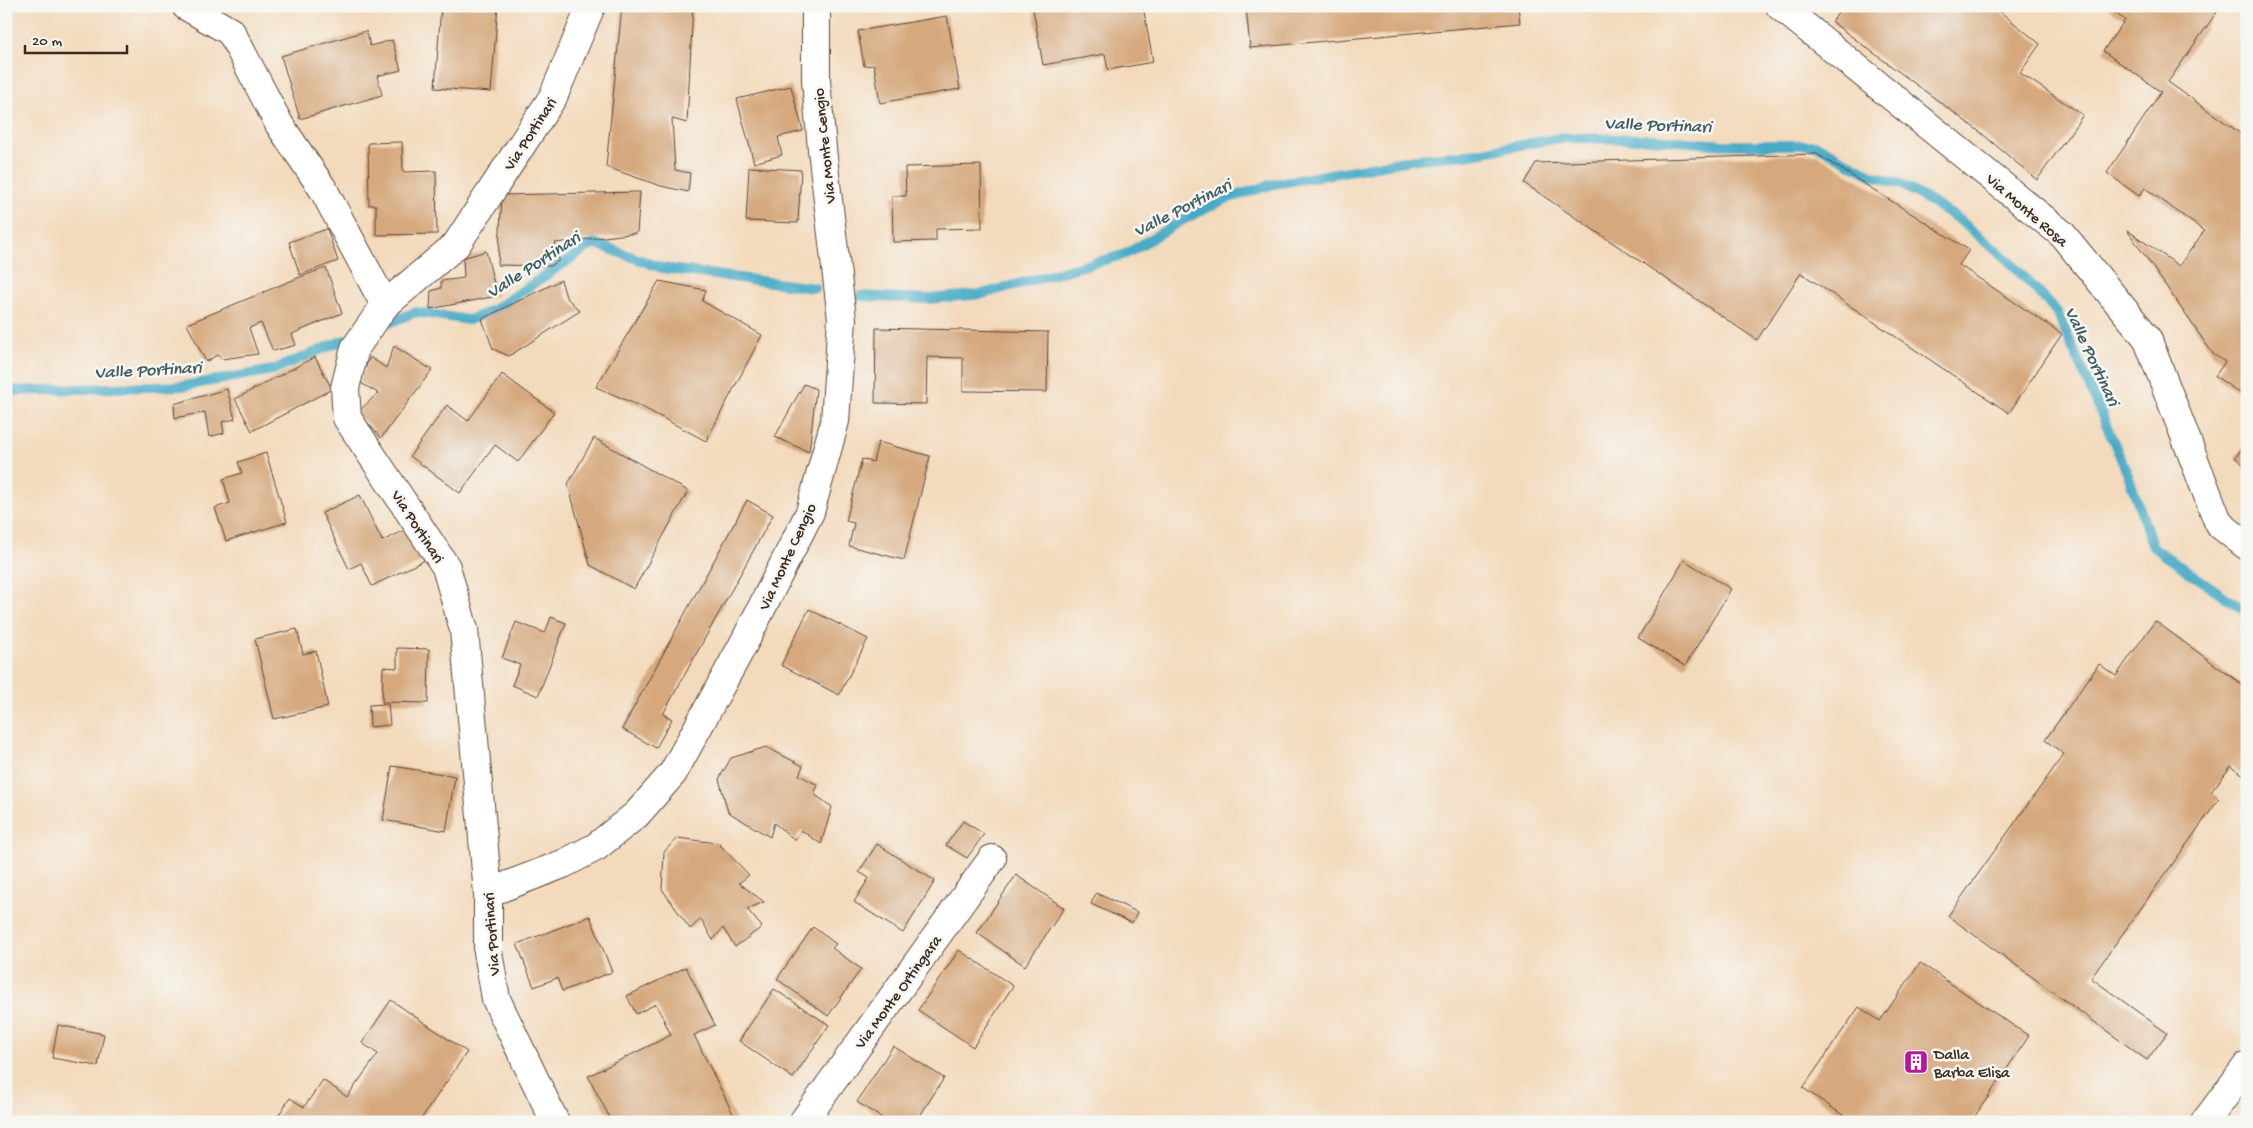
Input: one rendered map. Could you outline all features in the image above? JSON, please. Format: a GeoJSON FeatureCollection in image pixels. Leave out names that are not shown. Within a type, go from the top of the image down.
{"type":"FeatureCollection","features":[{"type":"Feature","properties":{"kind":"street"},"geometry":{"type":"LineString","coordinates":[[186,6],[231,32],[279,124],[322,189],[385,305]]}},
{"type":"Feature","properties":{"kind":"street","name":"Via Portinari"},"geometry":{"type":"LineString","coordinates":[[555,1122],[496,999],[488,952],[488,893],[464,630],[446,567],[347,418],[345,388],[355,348],[385,305],[456,245],[553,97],[591,6]]}},
{"type":"Feature","properties":{"kind":"street","name":"Via Monte Cengio"},"geometry":{"type":"LineString","coordinates":[[488,893],[563,864],[596,847],[637,814],[673,773],[745,641],[810,512],[835,421],[842,319],[816,80],[816,6]]}},
{"type":"Feature","properties":{"kind":"street","name":"Via Monte Rosa"},"geometry":{"type":"LineString","coordinates":[[1780,6],[2062,234],[2147,338],[2218,524],[2247,546]]}},
{"type":"Feature","properties":{"kind":"street","name":"Via Monte Ortingara"},"geometry":{"type":"LineString","coordinates":[[803,1122],[992,859]]}},
{"type":"Feature","properties":{"kind":"street"},"geometry":{"type":"LineString","coordinates":[[2205,1122],[2247,1066]]}},
{"type":"Feature","properties":{"kind":"building"},"geometry":{"type":"Polygon","coordinates":[[[441,6],[498,6],[491,92],[435,88],[441,6]]]}},
{"type":"Feature","properties":{"kind":"building"},"geometry":{"type":"Polygon","coordinates":[[[622,6],[693,6],[687,123],[672,119],[675,170],[690,173],[688,192],[661,186],[606,167],[622,6]]]}},
{"type":"Feature","properties":{"kind":"building"},"geometry":{"type":"Polygon","coordinates":[[[1050,6],[1143,6],[1153,62],[1108,70],[1105,54],[1043,65],[1033,9],[1050,6]]]}},
{"type":"Feature","properties":{"kind":"building"},"geometry":{"type":"Polygon","coordinates":[[[1246,6],[1518,6],[1520,23],[1250,48],[1246,6]]]}},
{"type":"Feature","properties":{"kind":"building"},"geometry":{"type":"Polygon","coordinates":[[[1843,6],[1993,6],[2040,44],[2020,73],[2083,115],[2037,180],[1980,132],[1832,22],[1843,6]]]}},
{"type":"Feature","properties":{"kind":"building"},"geometry":{"type":"Polygon","coordinates":[[[2105,6],[2221,6],[2168,82],[2247,138],[2247,398],[2215,376],[2225,362],[2213,354],[2127,230],[2179,266],[2204,231],[2145,188],[2139,196],[2107,173],[2161,92],[2103,51],[2125,20],[2105,6]]]}},
{"type":"Feature","properties":{"kind":"building"},"geometry":{"type":"Polygon","coordinates":[[[947,16],[960,89],[880,103],[874,65],[864,66],[858,31],[947,16]]]}},
{"type":"Feature","properties":{"kind":"building"},"geometry":{"type":"Polygon","coordinates":[[[366,31],[370,46],[392,40],[401,70],[377,76],[382,95],[300,119],[281,56],[366,31]]]}},
{"type":"Feature","properties":{"kind":"building"},"geometry":{"type":"Polygon","coordinates":[[[791,86],[803,131],[778,137],[782,155],[754,163],[737,99],[791,86]]]}},
{"type":"Feature","properties":{"kind":"building"},"geometry":{"type":"Polygon","coordinates":[[[402,142],[403,172],[436,171],[437,234],[376,235],[376,205],[369,205],[368,143],[402,142]]]}},
{"type":"Feature","properties":{"kind":"building"},"geometry":{"type":"Polygon","coordinates":[[[1817,154],[1969,250],[1959,265],[2062,334],[2009,413],[1801,273],[1757,340],[1524,183],[1536,163],[1817,154]]]}},
{"type":"Feature","properties":{"kind":"building"},"geometry":{"type":"Polygon","coordinates":[[[981,165],[982,228],[936,229],[936,241],[893,242],[892,196],[906,196],[905,167],[981,165]]]}},
{"type":"Feature","properties":{"kind":"building"},"geometry":{"type":"Polygon","coordinates":[[[749,167],[801,170],[798,223],[746,221],[749,167]]]}},
{"type":"Feature","properties":{"kind":"building"},"geometry":{"type":"Polygon","coordinates":[[[640,192],[637,233],[555,243],[559,260],[551,266],[498,265],[502,195],[640,192]]]}},
{"type":"Feature","properties":{"kind":"building"},"geometry":{"type":"Polygon","coordinates":[[[327,229],[338,261],[300,275],[289,242],[327,229]]]}},
{"type":"Feature","properties":{"kind":"building"},"geometry":{"type":"Polygon","coordinates":[[[486,251],[497,296],[430,309],[431,291],[441,288],[441,281],[464,278],[463,258],[486,251]]]}},
{"type":"Feature","properties":{"kind":"building"},"geometry":{"type":"Polygon","coordinates":[[[326,268],[342,313],[292,334],[296,345],[273,351],[261,323],[249,328],[258,354],[222,359],[217,355],[206,362],[187,324],[326,268]]]}},
{"type":"Feature","properties":{"kind":"building"},"geometry":{"type":"Polygon","coordinates":[[[561,280],[566,297],[580,311],[509,356],[493,349],[482,319],[561,280]]]}},
{"type":"Feature","properties":{"kind":"building"},"geometry":{"type":"Polygon","coordinates":[[[659,281],[706,290],[702,301],[762,335],[706,441],[642,407],[596,387],[659,281]]]}},
{"type":"Feature","properties":{"kind":"building"},"geometry":{"type":"Polygon","coordinates":[[[876,328],[1048,332],[1047,392],[963,391],[963,358],[927,357],[926,404],[875,403],[876,328]]]}},
{"type":"Feature","properties":{"kind":"building"},"geometry":{"type":"Polygon","coordinates":[[[394,346],[432,370],[381,438],[369,424],[355,415],[378,393],[359,382],[370,357],[386,368],[394,346]]]}},
{"type":"Feature","properties":{"kind":"building"},"geometry":{"type":"Polygon","coordinates":[[[315,357],[332,389],[252,431],[235,399],[315,357]]]}},
{"type":"Feature","properties":{"kind":"building"},"geometry":{"type":"Polygon","coordinates":[[[502,374],[554,412],[518,462],[495,445],[460,493],[410,456],[447,405],[468,421],[502,374]]]}},
{"type":"Feature","properties":{"kind":"building"},"geometry":{"type":"Polygon","coordinates":[[[804,384],[816,389],[809,452],[775,437],[804,384]]]}},
{"type":"Feature","properties":{"kind":"building"},"geometry":{"type":"Polygon","coordinates":[[[227,389],[235,419],[222,422],[224,433],[209,437],[205,412],[175,418],[174,404],[227,389]]]}},
{"type":"Feature","properties":{"kind":"building"},"geometry":{"type":"Polygon","coordinates":[[[594,438],[688,491],[634,589],[590,565],[568,484],[594,438]]]}},
{"type":"Feature","properties":{"kind":"building"},"geometry":{"type":"Polygon","coordinates":[[[2247,441],[2247,467],[2235,458],[2247,441]]]}},
{"type":"Feature","properties":{"kind":"building"},"geometry":{"type":"Polygon","coordinates":[[[878,442],[930,456],[904,560],[849,546],[854,523],[846,521],[862,459],[873,462],[878,442]]]}},
{"type":"Feature","properties":{"kind":"building"},"geometry":{"type":"Polygon","coordinates":[[[266,453],[287,522],[226,541],[215,508],[230,503],[223,479],[242,473],[238,462],[266,453]]]}},
{"type":"Feature","properties":{"kind":"building"},"geometry":{"type":"Polygon","coordinates":[[[360,495],[382,541],[410,528],[425,560],[372,586],[361,563],[349,569],[322,513],[360,495]]]}},
{"type":"Feature","properties":{"kind":"building"},"geometry":{"type":"Polygon","coordinates":[[[747,500],[773,515],[663,714],[672,719],[656,748],[622,729],[747,500]]]}},
{"type":"Feature","properties":{"kind":"building"},"geometry":{"type":"Polygon","coordinates":[[[1684,560],[1731,589],[1685,666],[1638,638],[1684,560]]]}},
{"type":"Feature","properties":{"kind":"building"},"geometry":{"type":"Polygon","coordinates":[[[809,609],[868,639],[839,695],[781,665],[809,609]]]}},
{"type":"Feature","properties":{"kind":"building"},"geometry":{"type":"Polygon","coordinates":[[[551,617],[566,623],[538,696],[512,685],[520,665],[502,658],[516,622],[545,633],[551,617]]]}},
{"type":"Feature","properties":{"kind":"building"},"geometry":{"type":"Polygon","coordinates":[[[2155,621],[2247,688],[2247,777],[2231,766],[2211,792],[2219,799],[2091,978],[2167,1033],[2147,1060],[1948,916],[2064,754],[2045,740],[2099,664],[2116,676],[2155,621]]]}},
{"type":"Feature","properties":{"kind":"building"},"geometry":{"type":"Polygon","coordinates":[[[297,629],[303,654],[316,651],[328,707],[274,719],[255,639],[297,629]]]}},
{"type":"Feature","properties":{"kind":"building"},"geometry":{"type":"Polygon","coordinates":[[[397,648],[429,649],[428,703],[382,702],[383,667],[397,668],[397,648]]]}},
{"type":"Feature","properties":{"kind":"building"},"geometry":{"type":"Polygon","coordinates":[[[388,704],[390,725],[370,727],[369,705],[388,704]]]}},
{"type":"Feature","properties":{"kind":"building"},"geometry":{"type":"Polygon","coordinates":[[[766,747],[803,766],[799,775],[818,785],[814,794],[832,807],[821,844],[801,830],[795,840],[774,823],[770,837],[728,812],[719,779],[731,758],[766,747]]]}},
{"type":"Feature","properties":{"kind":"building"},"geometry":{"type":"Polygon","coordinates":[[[392,766],[455,776],[446,831],[383,820],[392,766]]]}},
{"type":"Feature","properties":{"kind":"building"},"geometry":{"type":"Polygon","coordinates":[[[963,821],[984,834],[967,858],[946,845],[963,821]]]}},
{"type":"Feature","properties":{"kind":"building"},"geometry":{"type":"Polygon","coordinates":[[[677,838],[718,843],[749,875],[739,883],[764,902],[747,909],[762,927],[735,947],[723,928],[713,940],[701,919],[690,929],[662,889],[664,852],[677,838]]]}},
{"type":"Feature","properties":{"kind":"building"},"geometry":{"type":"Polygon","coordinates":[[[877,844],[935,881],[903,933],[854,902],[869,878],[859,872],[877,844]]]}},
{"type":"Feature","properties":{"kind":"building"},"geometry":{"type":"Polygon","coordinates":[[[1016,875],[1064,908],[1025,966],[977,933],[1016,875]]]}},
{"type":"Feature","properties":{"kind":"building"},"geometry":{"type":"Polygon","coordinates":[[[1096,893],[1137,912],[1132,923],[1091,904],[1096,893]]]}},
{"type":"Feature","properties":{"kind":"building"},"geometry":{"type":"Polygon","coordinates":[[[590,916],[612,972],[562,991],[557,978],[534,987],[517,944],[590,916]]]}},
{"type":"Feature","properties":{"kind":"building"},"geometry":{"type":"Polygon","coordinates":[[[813,927],[836,944],[832,948],[861,969],[828,1016],[777,979],[813,927]]]}},
{"type":"Feature","properties":{"kind":"building"},"geometry":{"type":"Polygon","coordinates":[[[959,950],[1013,986],[973,1047],[918,1010],[959,950]]]}},
{"type":"Feature","properties":{"kind":"building","name":"Dalla Barba Elisa"},"geometry":{"type":"Polygon","coordinates":[[[1920,963],[2029,1036],[1971,1122],[1853,1122],[1803,1088],[1859,1007],[1880,1021],[1920,963]]]}},
{"type":"Feature","properties":{"kind":"building"},"geometry":{"type":"Polygon","coordinates":[[[686,967],[715,1025],[694,1035],[737,1122],[612,1122],[588,1076],[671,1035],[656,1004],[636,1014],[627,996],[686,967]]]}},
{"type":"Feature","properties":{"kind":"building"},"geometry":{"type":"Polygon","coordinates":[[[774,989],[829,1025],[793,1078],[739,1041],[774,989]]]}},
{"type":"Feature","properties":{"kind":"building"},"geometry":{"type":"Polygon","coordinates":[[[391,1000],[467,1052],[419,1122],[274,1122],[290,1098],[304,1107],[323,1080],[347,1097],[378,1054],[362,1043],[391,1000]]]}},
{"type":"Feature","properties":{"kind":"building"},"geometry":{"type":"Polygon","coordinates":[[[58,1025],[104,1034],[98,1066],[52,1058],[58,1025]]]}},
{"type":"Feature","properties":{"kind":"building"},"geometry":{"type":"Polygon","coordinates":[[[893,1046],[944,1078],[916,1122],[888,1122],[857,1102],[893,1046]]]}},
{"type":"Feature","properties":{"kind":"waterway","name":"Valle Portinari"},"geometry":{"type":"LineString","coordinates":[[860,296],[928,299],[982,294],[1126,254],[1179,222],[1223,200],[1274,184],[1416,159],[1466,155],[1560,138],[1653,139],[1723,145],[1816,145],[1869,174],[1903,185],[1957,218],[2009,261],[2057,312],[2129,477],[2153,547],[2247,612]]}},
{"type":"Feature","properties":{"kind":"waterway","name":"Valle Portinari"},"geometry":{"type":"LineString","coordinates":[[389,323],[415,312],[469,320],[495,309],[594,243],[662,268],[815,288]]}},
{"type":"Feature","properties":{"kind":"waterway","name":"Valle Portinari"},"geometry":{"type":"LineString","coordinates":[[6,391],[184,386],[273,370],[344,340]]}},
{"type":"Feature","properties":{"kind":"place","name":"Dalla Barba Elisa"},"geometry":{"type":"Point","coordinates":[1916,1062]}}]}
